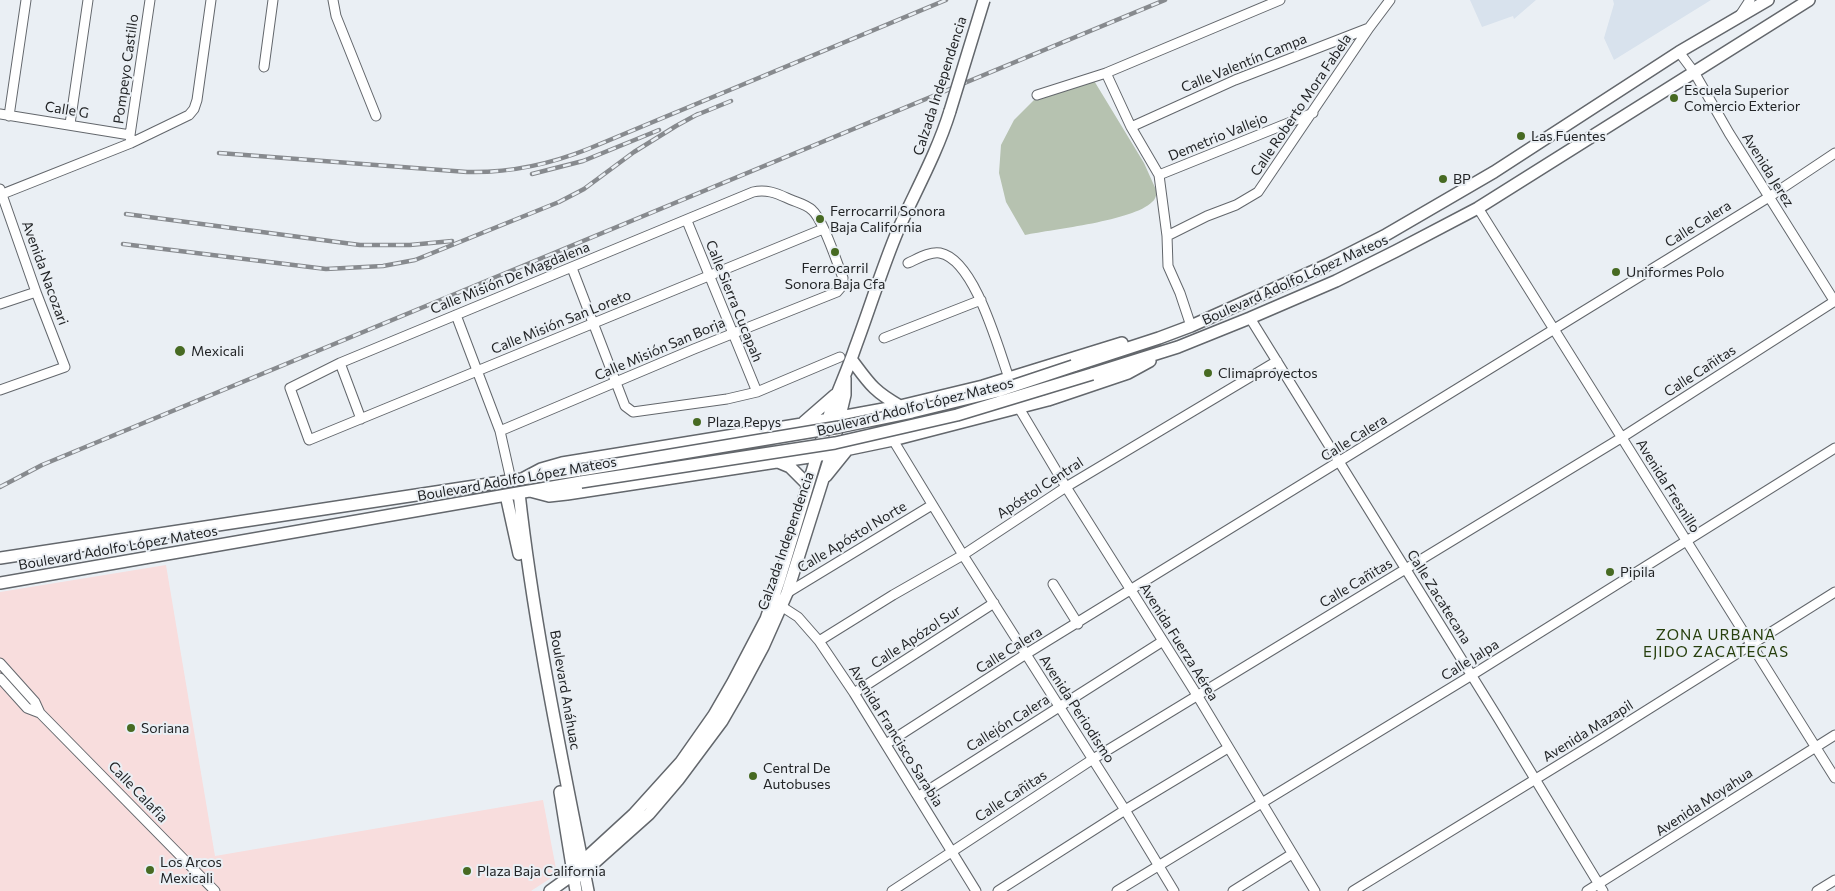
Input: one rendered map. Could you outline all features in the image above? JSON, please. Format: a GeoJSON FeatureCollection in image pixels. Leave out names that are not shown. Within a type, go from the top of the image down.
{"type":"FeatureCollection","features":[{"type":"Feature","properties":{"kind":"main road","name":"Calzada Independencia"},"geometry":{"type":"LineString","coordinates":[[550,891],[576,876],[649,814],[678,780],[722,721],[763,647],[787,593],[831,454],[845,395],[845,358],[899,228],[942,136],[984,0]]}},
{"type":"Feature","properties":{"kind":"main road","name":"Boulevard Adolfo López Mateos"},"geometry":{"type":"LineString","coordinates":[[0,558],[581,470],[839,427],[998,391],[1191,326],[1327,265],[1418,216],[1536,146],[1680,52],[1768,0]]}},
{"type":"Feature","properties":{"kind":"main road","name":"Boulevard Adolfo López Mateos"},"geometry":{"type":"LineString","coordinates":[[3,584],[582,482],[835,443],[957,415],[1178,347],[1345,276],[1396,252],[1478,208],[1809,0]]}},
{"type":"Feature","properties":{"kind":"main road"},"geometry":{"type":"LineString","coordinates":[[524,478],[541,469],[562,462],[802,424],[900,406],[962,392],[1120,343],[1159,338]]}},
{"type":"Feature","properties":{"kind":"main road"},"geometry":{"type":"LineString","coordinates":[[524,492],[549,496],[567,494],[831,454],[1019,408],[1087,388],[1128,373],[1178,347]]}},
{"type":"Feature","properties":{"kind":"main road"},"geometry":{"type":"LineString","coordinates":[[845,358],[881,395],[900,406]]}},
{"type":"Feature","properties":{"kind":"main road","name":"Calzada Independencia"},"geometry":{"type":"LineString","coordinates":[[576,876],[680,762],[719,707],[766,619],[780,581],[836,394],[845,376]]}},
{"type":"Feature","properties":{"kind":"main road"},"geometry":{"type":"LineString","coordinates":[[802,424],[836,394]]}},
{"type":"Feature","properties":{"kind":"main road"},"geometry":{"type":"LineString","coordinates":[[822,482],[847,450]]}},
{"type":"Feature","properties":{"kind":"main road"},"geometry":{"type":"LineString","coordinates":[[776,462],[790,467],[808,485]]}},
{"type":"Feature","properties":{"kind":"main road","name":"Boulevard Anáhuac"},"geometry":{"type":"LineString","coordinates":[[524,492],[530,575],[555,725],[576,876]]}},
{"type":"Feature","properties":{"kind":"main road","name":"Boulevard Anáhuac"},"geometry":{"type":"LineString","coordinates":[[506,495],[516,535],[576,876],[588,891]]}},
{"type":"Feature","properties":{"kind":"street"},"geometry":{"type":"LineString","coordinates":[[4,115],[26,0]]}},
{"type":"Feature","properties":{"kind":"street"},"geometry":{"type":"LineString","coordinates":[[70,124],[88,0]]}},
{"type":"Feature","properties":{"kind":"street","name":"Pompeyo Castillo"},"geometry":{"type":"LineString","coordinates":[[131,139],[150,0]]}},
{"type":"Feature","properties":{"kind":"street"},"geometry":{"type":"LineString","coordinates":[[1,193],[189,116],[194,110],[197,100],[211,0]]}},
{"type":"Feature","properties":{"kind":"street"},"geometry":{"type":"LineString","coordinates":[[264,67],[273,0]]}},
{"type":"Feature","properties":{"kind":"street"},"geometry":{"type":"LineString","coordinates":[[333,0],[336,16],[376,116]]}},
{"type":"Feature","properties":{"kind":"street"},"geometry":{"type":"LineString","coordinates":[[1036,94],[1106,73],[1280,0]]}},
{"type":"Feature","properties":{"kind":"street","name":"Calle Roberto Mora Fabela"},"geometry":{"type":"LineString","coordinates":[[1167,236],[1236,205],[1258,192],[1390,0]]}},
{"type":"Feature","properties":{"kind":"street"},"geometry":{"type":"LineString","coordinates":[[1739,17],[1750,0]]}},
{"type":"Feature","properties":{"kind":"street","name":"Calle Valentín Campa"},"geometry":{"type":"LineString","coordinates":[[1131,127],[1235,80],[1370,28]]}},
{"type":"Feature","properties":{"kind":"street","name":"Avenida Jerez"},"geometry":{"type":"LineString","coordinates":[[1680,52],[1835,301]]}},
{"type":"Feature","properties":{"kind":"street","name":"Demetrio Vallejo"},"geometry":{"type":"LineString","coordinates":[[1106,73],[1131,127],[1160,175],[1167,236],[1168,266],[1180,293],[1191,326]]}},
{"type":"Feature","properties":{"kind":"street","name":"Demetrio Vallejo"},"geometry":{"type":"LineString","coordinates":[[1160,175],[1314,112]]}},
{"type":"Feature","properties":{"kind":"street","name":"Calle G"},"geometry":{"type":"LineString","coordinates":[[4,115],[70,124],[131,139]]}},
{"type":"Feature","properties":{"kind":"street","name":"Calle Calera"},"geometry":{"type":"LineString","coordinates":[[886,744],[1026,654],[1339,463],[1769,197],[1835,154]]}},
{"type":"Feature","properties":{"kind":"street","name":"Calle Misión De Magdalena"},"geometry":{"type":"LineString","coordinates":[[310,440],[290,387],[340,363],[759,191],[776,193],[813,210],[844,278],[842,289],[832,295]]}},
{"type":"Feature","properties":{"kind":"street","name":"Avenida Nacozari"},"geometry":{"type":"LineString","coordinates":[[0,390],[65,367],[1,193]]}},
{"type":"Feature","properties":{"kind":"street","name":"Avenida Fresnillo"},"geometry":{"type":"LineString","coordinates":[[1478,208],[1835,778]]}},
{"type":"Feature","properties":{"kind":"street","name":"Calle Sierra Cucapah"},"geometry":{"type":"LineString","coordinates":[[687,221],[757,392]]}},
{"type":"Feature","properties":{"kind":"street","name":"Calle Misión San Loreto"},"geometry":{"type":"LineString","coordinates":[[310,440],[823,229]]}},
{"type":"Feature","properties":{"kind":"street"},"geometry":{"type":"LineString","coordinates":[[908,263],[938,252],[948,256],[970,278],[981,300],[1009,378]]}},
{"type":"Feature","properties":{"kind":"street"},"geometry":{"type":"LineString","coordinates":[[572,268],[625,406],[629,411],[636,412],[727,399],[757,392],[845,358]]}},
{"type":"Feature","properties":{"kind":"street"},"geometry":{"type":"LineString","coordinates":[[0,304],[36,292]]}},
{"type":"Feature","properties":{"kind":"street","name":"Calle Misión San Borja"},"geometry":{"type":"LineString","coordinates":[[500,431],[732,334],[832,295]]}},
{"type":"Feature","properties":{"kind":"street"},"geometry":{"type":"LineString","coordinates":[[884,338],[981,300]]}},
{"type":"Feature","properties":{"kind":"street","name":"Calle Cañitas"},"geometry":{"type":"LineString","coordinates":[[892,891],[1093,759],[1621,438],[1835,301]]}},
{"type":"Feature","properties":{"kind":"street"},"geometry":{"type":"LineString","coordinates":[[456,316],[500,431],[511,480]]}},
{"type":"Feature","properties":{"kind":"street","name":"Calle Zacatecana"},"geometry":{"type":"LineString","coordinates":[[1250,318],[1536,779],[1601,888]]}},
{"type":"Feature","properties":{"kind":"street","name":"Apóstol Central"},"geometry":{"type":"LineString","coordinates":[[819,641],[893,595],[963,555],[1066,487],[1277,361]]}},
{"type":"Feature","properties":{"kind":"street"},"geometry":{"type":"LineString","coordinates":[[340,363],[362,419]]}},
{"type":"Feature","properties":{"kind":"street","name":"Avenida Fuerza Aérea"},"geometry":{"type":"LineString","coordinates":[[1019,408],[1066,487],[1197,695],[1315,891]]}},
{"type":"Feature","properties":{"kind":"street","name":"Avenida Periodismo"},"geometry":{"type":"LineString","coordinates":[[893,440],[1174,891]]}},
{"type":"Feature","properties":{"kind":"street","name":"Calle Jalpa"},"geometry":{"type":"LineString","coordinates":[[1117,891],[1157,865],[1262,804],[1472,676],[1835,448]]}},
{"type":"Feature","properties":{"kind":"street","name":"Calle Apóstol Norte"},"geometry":{"type":"LineString","coordinates":[[787,593],[932,505]]}},
{"type":"Feature","properties":{"kind":"street"},"geometry":{"type":"LineString","coordinates":[[1053,584],[1078,624]]}},
{"type":"Feature","properties":{"kind":"street","name":"Avenida Mazapil"},"geometry":{"type":"LineString","coordinates":[[1353,891],[1835,592]]}},
{"type":"Feature","properties":{"kind":"street","name":"Calle Apózol Sur"},"geometry":{"type":"LineString","coordinates":[[854,693],[994,603]]}},
{"type":"Feature","properties":{"kind":"street","name":"Avenida Francisco Sarabia"},"geometry":{"type":"LineString","coordinates":[[781,606],[798,617],[819,641],[919,796],[976,891]]}},
{"type":"Feature","properties":{"kind":"street","name":"Callejón Calera"},"geometry":{"type":"LineString","coordinates":[[919,796],[1163,641]]}},
{"type":"Feature","properties":{"kind":"street","name":"Calle Calafia"},"geometry":{"type":"LineString","coordinates":[[0,663],[35,702],[40,713],[216,891]]}},
{"type":"Feature","properties":{"kind":"street","name":"Calle Calafia"},"geometry":{"type":"LineString","coordinates":[[0,678],[27,708],[40,713]]}},
{"type":"Feature","properties":{"kind":"street","name":"Avenida Moyahua"},"geometry":{"type":"LineString","coordinates":[[1587,891],[1601,888],[1835,735]]}},
{"type":"Feature","properties":{"kind":"street"},"geometry":{"type":"LineString","coordinates":[[998,891],[1125,810],[1228,748]]}},
{"type":"Feature","properties":{"kind":"street"},"geometry":{"type":"LineString","coordinates":[[1233,891],[1292,854]]}},
{"type":"Feature","properties":{"kind":"street"},"geometry":{"type":"LineString","coordinates":[[1817,891],[1835,880]]}},
{"type":"Feature","properties":{"kind":"shaded area"},"geometry":{"type":"Polygon","coordinates":[[[1470,0],[1536,0],[1514,19],[1513,16],[1482,27],[1470,0]]]}},
{"type":"Feature","properties":{"kind":"shaded area"},"geometry":{"type":"Polygon","coordinates":[[[1613,0],[1711,0],[1614,60],[1604,38],[1614,4],[1613,0]]]}},
{"type":"Feature","properties":{"kind":"shaded area"},"geometry":{"type":"Polygon","coordinates":[[[166,565],[215,856],[543,800],[557,874],[531,891],[0,891],[0,592],[166,565]]]}},
{"type":"Feature","properties":{"kind":"green space"},"geometry":{"type":"Polygon","coordinates":[[[1093,79],[1144,163],[1157,192],[1155,198],[1142,209],[1111,219],[1025,235],[1006,202],[999,173],[1001,145],[1014,120],[1036,98],[1093,79]]]}},
{"type":"Feature","properties":{"kind":"railway"},"geometry":{"type":"LineString","coordinates":[[219,153],[467,172],[529,167],[588,149],[946,0]]}},
{"type":"Feature","properties":{"kind":"railway"},"geometry":{"type":"LineString","coordinates":[[0,487],[42,465],[1165,0]]}},
{"type":"Feature","properties":{"kind":"railway"},"geometry":{"type":"LineString","coordinates":[[694,116],[731,101]]}},
{"type":"Feature","properties":{"kind":"railway"},"geometry":{"type":"LineString","coordinates":[[123,244],[326,269],[383,266],[415,260],[559,202],[584,189],[634,152],[698,114]]}},
{"type":"Feature","properties":{"kind":"railway"},"geometry":{"type":"LineString","coordinates":[[532,174],[583,161],[659,130]]}},
{"type":"Feature","properties":{"kind":"railway"},"geometry":{"type":"LineString","coordinates":[[126,214],[360,245],[410,245],[452,241]]}},
{"type":"Feature","properties":{"kind":"place","name":"Escuela Superior Comercio Exterior"},"geometry":{"type":"Point","coordinates":[1674,98]}},
{"type":"Feature","properties":{"kind":"place","name":"Las Fuentes"},"geometry":{"type":"Point","coordinates":[1521,136]}},
{"type":"Feature","properties":{"kind":"place","name":"BP"},"geometry":{"type":"Point","coordinates":[1443,179]}},
{"type":"Feature","properties":{"kind":"place","name":"Ferrocarril Sonora Baja California"},"geometry":{"type":"Point","coordinates":[820,219]}},
{"type":"Feature","properties":{"kind":"place","name":"Ferrocarril Sonora Baja Cfa"},"geometry":{"type":"Point","coordinates":[835,252]}},
{"type":"Feature","properties":{"kind":"place","name":"Uniformes Polo"},"geometry":{"type":"Point","coordinates":[1616,272]}},
{"type":"Feature","properties":{"kind":"place","name":"Mexicali"},"geometry":{"type":"Point","coordinates":[180,351]}},
{"type":"Feature","properties":{"kind":"place","name":"Climaproyectos"},"geometry":{"type":"Point","coordinates":[1208,373]}},
{"type":"Feature","properties":{"kind":"place","name":"Plaza Pepys"},"geometry":{"type":"Point","coordinates":[697,422]}},
{"type":"Feature","properties":{"kind":"place","name":"Pipila"},"geometry":{"type":"Point","coordinates":[1610,572]}},
{"type":"Feature","properties":{"kind":"place","name":"Soriana"},"geometry":{"type":"Point","coordinates":[131,728]}},
{"type":"Feature","properties":{"kind":"place","name":"Central De Autobuses"},"geometry":{"type":"Point","coordinates":[753,776]}},
{"type":"Feature","properties":{"kind":"place","name":"Los Arcos Mexicali"},"geometry":{"type":"Point","coordinates":[150,870]}},
{"type":"Feature","properties":{"kind":"place","name":"Plaza Baja California"},"geometry":{"type":"Point","coordinates":[467,871]}},
{"type":"Feature","properties":{"kind":"district","name":"ZONA URBANA EJIDO ZACATECAS"},"geometry":{"type":"Point","coordinates":[1716,644]}}]}
